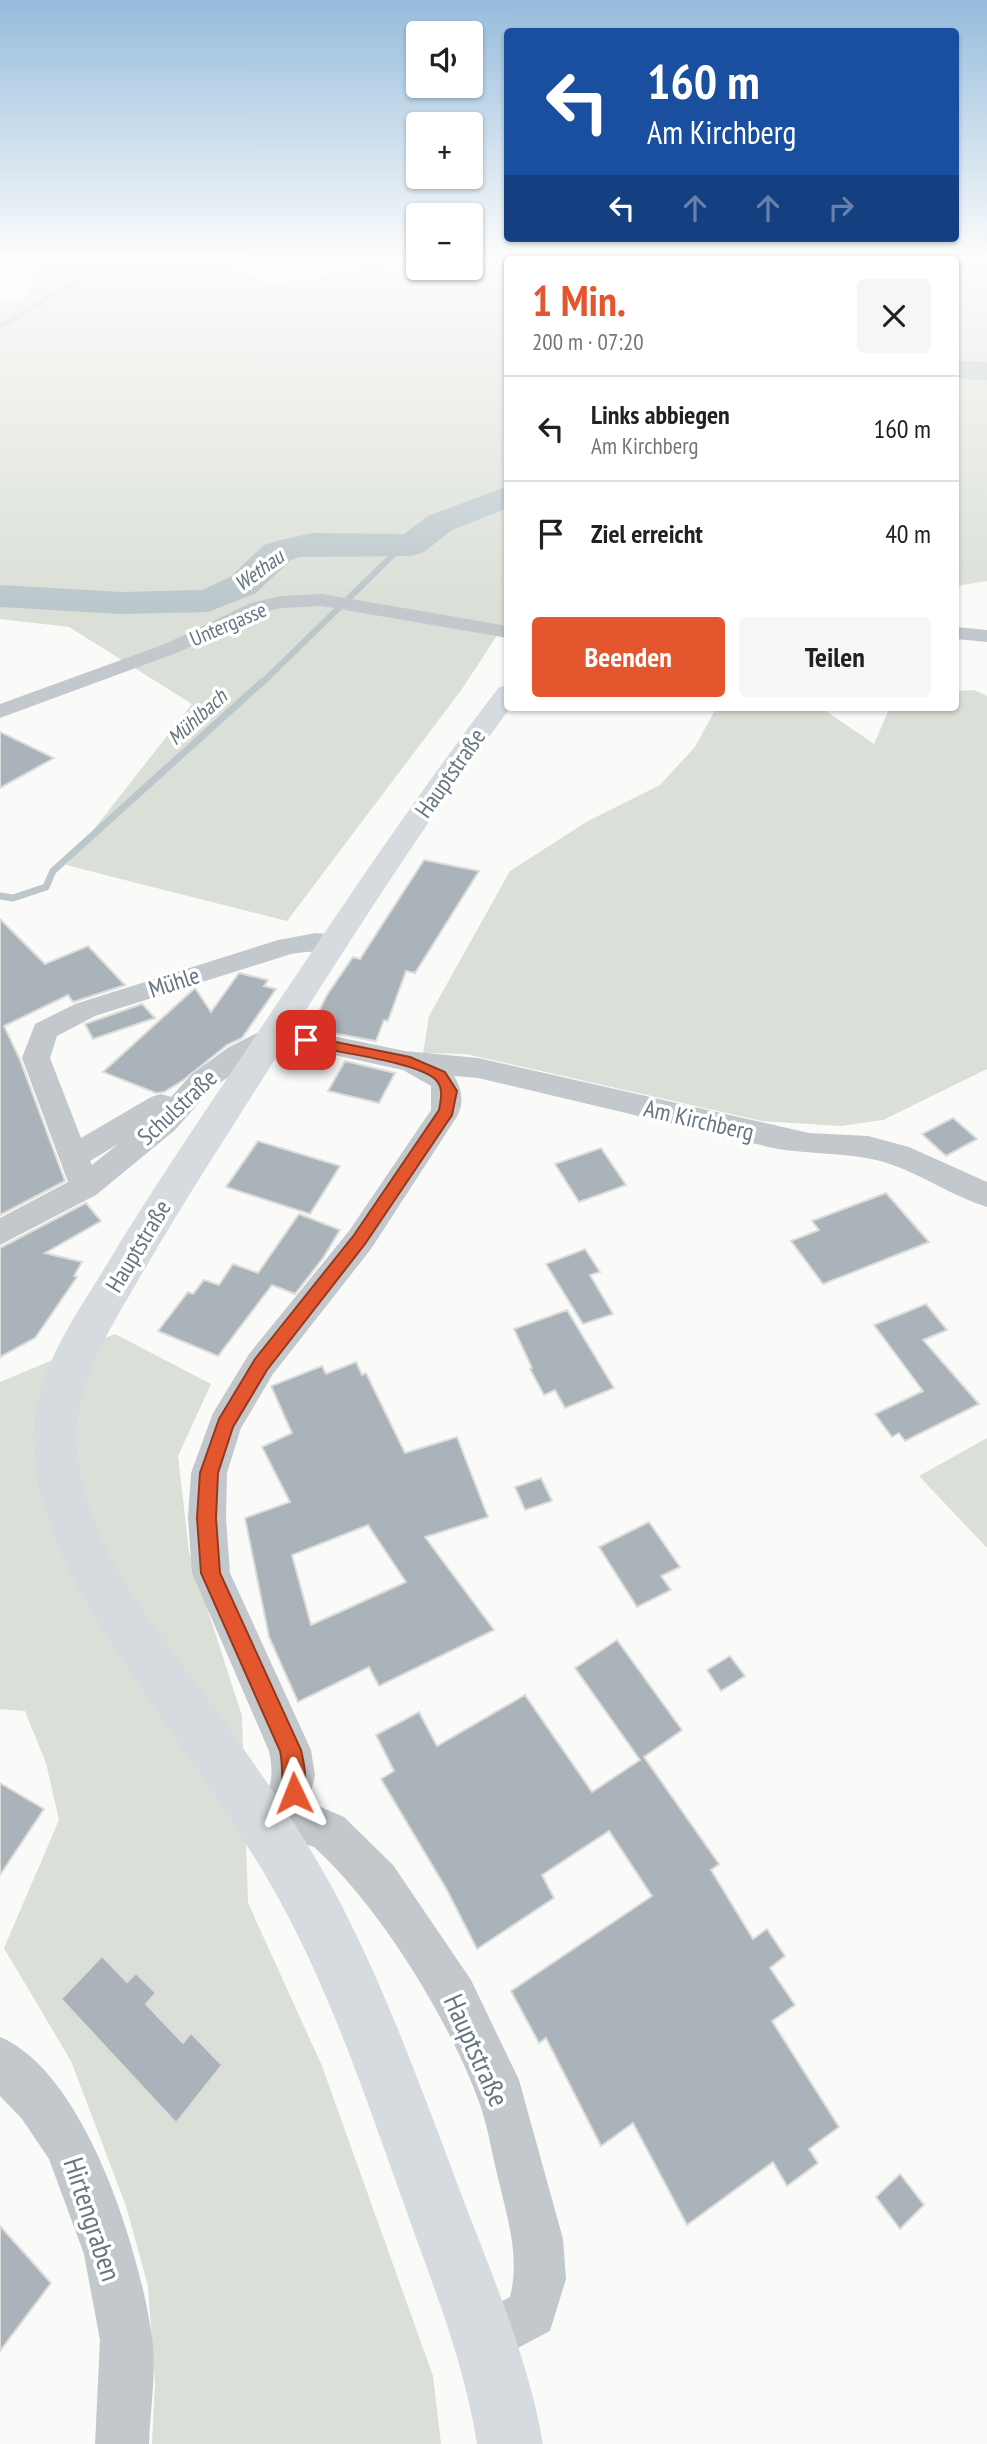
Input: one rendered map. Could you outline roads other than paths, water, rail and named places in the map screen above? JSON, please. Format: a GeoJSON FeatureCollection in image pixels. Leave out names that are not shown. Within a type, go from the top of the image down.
{"type":"FeatureCollection","features":[{"type":"Feature","properties":{"kind":"main road","name":"Hauptstraße"},"geometry":{"type":"LineString","coordinates":[[504,697],[462,752],[158,1212],[92,1324],[65,1383],[56,1418],[54,1452],[63,1494],[105,1588],[305,1891],[347,1979],[398,2106],[484,2340],[510,2444]]}},
{"type":"Feature","properties":{"kind":"street","name":"Untergasse"},"geometry":{"type":"LineString","coordinates":[[0,711],[184,643],[258,607],[300,600],[355,605],[504,631]]}},
{"type":"Feature","properties":{"kind":"street"},"geometry":{"type":"LineString","coordinates":[[959,633],[987,636]]}},
{"type":"Feature","properties":{"kind":"street","name":"Mühle"},"geometry":{"type":"LineString","coordinates":[[74,1156],[36,1058],[45,1031],[75,1014],[287,946],[316,941],[335,942]]}},
{"type":"Feature","properties":{"kind":"street","name":"Am Kirchberg"},"geometry":{"type":"LineString","coordinates":[[275,1033],[405,1061],[478,1068],[773,1138],[809,1144],[868,1147],[898,1155],[987,1195]]}},
{"type":"Feature","properties":{"kind":"street","name":"Schulstraße"},"geometry":{"type":"LineString","coordinates":[[0,1233],[85,1188],[165,1122],[202,1081],[239,1054],[275,1033]]}},
{"type":"Feature","properties":{"kind":"street","name":"Am Kirchberg"},"geometry":{"type":"LineString","coordinates":[[268,1832],[294,1793],[295,1770],[290,1750],[211,1573],[207,1518],[209,1473],[225,1424],[261,1364],[359,1240],[446,1111],[449,1091],[440,1075],[405,1061]]}},
{"type":"Feature","properties":{"kind":"street"},"geometry":{"type":"LineString","coordinates":[[85,1188],[74,1156],[202,1081]]}},
{"type":"Feature","properties":{"kind":"street","name":"Hauptstraße"},"geometry":{"type":"LineString","coordinates":[[268,1832],[306,1822],[328,1832],[370,1873],[422,1943],[455,1996],[502,2097],[538,2239],[540,2279],[532,2313],[484,2340]]}},
{"type":"Feature","properties":{"kind":"street","name":"Hirtengraben"},"geometry":{"type":"LineString","coordinates":[[0,2061],[39,2102],[68,2144],[110,2254],[126,2340],[122,2444]]}},
{"type":"Feature","properties":{"kind":"waterway","name":"Wethau"},"geometry":{"type":"LineString","coordinates":[[0,596],[122,603],[208,601],[243,585],[277,553],[292,547],[313,544],[412,545],[440,523],[504,498]]}},
{"type":"Feature","properties":{"kind":"waterway","name":"Mühlbach"},"geometry":{"type":"LineString","coordinates":[[261,684],[394,554],[412,545]]}},
{"type":"Feature","properties":{"kind":"waterway","name":"Mühlbach"},"geometry":{"type":"LineString","coordinates":[[0,896],[13,898],[46,887],[53,871],[262,682]]}}]}
